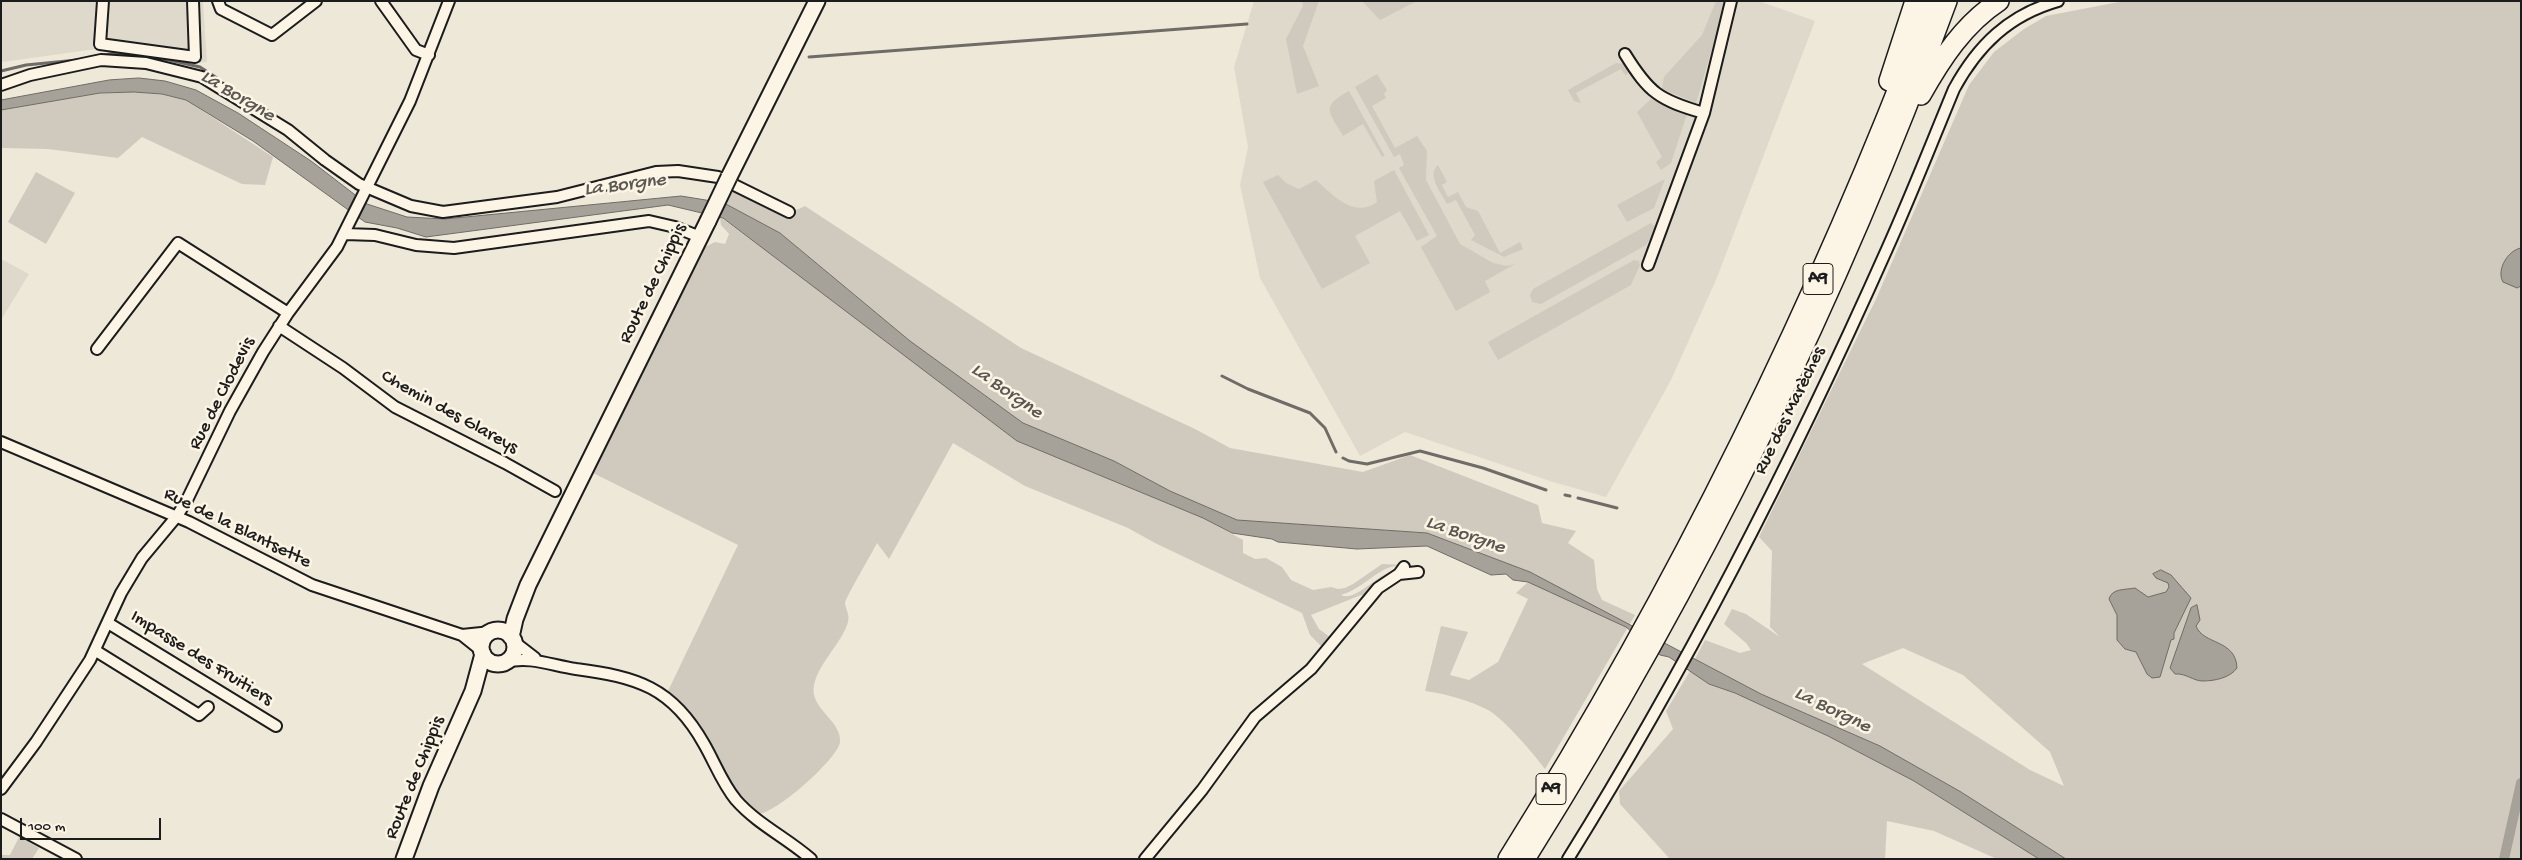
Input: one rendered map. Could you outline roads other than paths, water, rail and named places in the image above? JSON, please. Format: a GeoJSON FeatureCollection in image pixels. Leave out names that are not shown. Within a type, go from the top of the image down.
{"type":"FeatureCollection","features":[{"type":"Feature","properties":{"kind":"highway"},"geometry":{"type":"LineString","coordinates":[[1837,237],[1915,1]]}},
{"type":"Feature","properties":{"kind":"highway","name":"A9"},"geometry":{"type":"LineString","coordinates":[[1693,553],[1837,237],[1932,1]]}},
{"type":"Feature","properties":{"kind":"highway","name":"A9"},"geometry":{"type":"LineString","coordinates":[[1525,859],[1693,553],[1812,327],[1888,153],[1947,1]]}},
{"type":"Feature","properties":{"kind":"highway"},"geometry":{"type":"LineString","coordinates":[[1888,153],[1927,84],[1952,46],[1975,19],[1999,1]]}},
{"type":"Feature","properties":{"kind":"highway","name":"A9"},"geometry":{"type":"LineString","coordinates":[[1508,859],[1600,722]]}},
{"type":"Feature","properties":{"kind":"street"},"geometry":{"type":"LineString","coordinates":[[103,1],[100,44],[195,57],[193,1]]}},
{"type":"Feature","properties":{"kind":"street"},"geometry":{"type":"LineString","coordinates":[[218,1],[222,9],[272,35],[316,1]]}},
{"type":"Feature","properties":{"kind":"street"},"geometry":{"type":"LineString","coordinates":[[381,1],[416,50],[428,55]]}},
{"type":"Feature","properties":{"kind":"street","name":"Rue de Clodevis"},"geometry":{"type":"LineString","coordinates":[[1,789],[36,742],[96,651],[122,593],[142,558],[177,516],[200,477],[250,373],[279,326],[327,263],[345,234],[410,101],[449,1]]}},
{"type":"Feature","properties":{"kind":"street","name":"Route de Chippis"},"geometry":{"type":"LineString","coordinates":[[464,713],[486,677],[514,652],[512,639],[514,619],[528,585],[817,1]]}},
{"type":"Feature","properties":{"kind":"street"},"geometry":{"type":"LineString","coordinates":[[1648,265],[1704,113],[1731,1]]}},
{"type":"Feature","properties":{"kind":"street","name":"Rue des Marèches"},"geometry":{"type":"LineString","coordinates":[[1568,859],[1638,742],[1715,602],[1835,362],[1888,248],[1954,88],[1966,66],[1999,30],[2021,16],[2058,1]]}},
{"type":"Feature","properties":{"kind":"street"},"geometry":{"type":"LineString","coordinates":[[1625,54],[1642,81],[1652,91],[1672,102],[1704,113]]}},
{"type":"Feature","properties":{"kind":"street"},"geometry":{"type":"LineString","coordinates":[[1,85],[30,75],[101,60],[146,63],[196,76],[220,87],[288,130],[347,177],[366,189],[410,206],[443,212],[557,197],[656,172],[678,171],[718,178],[789,212]]}},
{"type":"Feature","properties":{"kind":"street"},"geometry":{"type":"LineString","coordinates":[[345,234],[375,235],[416,245],[454,248],[649,221],[675,227],[700,237]]}},
{"type":"Feature","properties":{"kind":"street"},"geometry":{"type":"LineString","coordinates":[[98,350],[178,243],[288,313]]}},
{"type":"Feature","properties":{"kind":"street","name":"Chemin des Glareys"},"geometry":{"type":"LineString","coordinates":[[279,326],[343,368],[395,407],[498,459],[555,491]]}},
{"type":"Feature","properties":{"kind":"street","name":"Rue de la Blantsette"},"geometry":{"type":"LineString","coordinates":[[1,442],[177,516],[312,585],[462,635],[482,653]]}},
{"type":"Feature","properties":{"kind":"street"},"geometry":{"type":"LineString","coordinates":[[1145,859],[1202,790],[1255,717],[1311,669],[1378,588],[1402,571],[1418,572]]}},
{"type":"Feature","properties":{"kind":"street","name":"Route de Chippis"},"geometry":{"type":"LineString","coordinates":[[404,859],[432,786],[478,677],[482,640],[513,609],[528,585]]}},
{"type":"Feature","properties":{"kind":"street","name":"Impasse des Fruitiers"},"geometry":{"type":"LineString","coordinates":[[108,623],[276,726]]}},
{"type":"Feature","properties":{"kind":"street"},"geometry":{"type":"LineString","coordinates":[[492,631],[502,631],[526,652],[540,660]]}},
{"type":"Feature","properties":{"kind":"street","name":"Rue de la Blantsette"},"geometry":{"type":"LineString","coordinates":[[462,635],[492,631]]}},
{"type":"Feature","properties":{"kind":"street"},"geometry":{"type":"LineString","coordinates":[[96,651],[199,715],[208,707]]}},
{"type":"Feature","properties":{"kind":"street"},"geometry":{"type":"LineString","coordinates":[[482,653],[492,662],[525,658],[626,677],[660,692],[691,724],[736,800],[751,814],[811,859]]}},
{"type":"Feature","properties":{"kind":"street"},"geometry":{"type":"LineString","coordinates":[[1,819],[76,859]]}},
{"type":"Feature","properties":{"kind":"waterway"},"geometry":{"type":"LineString","coordinates":[[809,57],[1247,24]]}},
{"type":"Feature","properties":{"kind":"waterway","name":"La Borgne"},"geometry":{"type":"LineString","coordinates":[[100,56],[115,53],[169,60],[200,67],[217,78]]}},
{"type":"Feature","properties":{"kind":"waterway"},"geometry":{"type":"LineString","coordinates":[[1,71],[26,65],[77,60]]}},
{"type":"Feature","properties":{"kind":"waterway"},"geometry":{"type":"LineString","coordinates":[[1222,376],[1248,389],[1310,413],[1325,428],[1336,452]]}},
{"type":"Feature","properties":{"kind":"waterway"},"geometry":{"type":"LineString","coordinates":[[1343,458],[1367,464],[1420,451],[1483,468],[1546,490]]}},
{"type":"Feature","properties":{"kind":"waterway"},"geometry":{"type":"LineString","coordinates":[[1565,495],[1570,496]]}},
{"type":"Feature","properties":{"kind":"waterway"},"geometry":{"type":"LineString","coordinates":[[1578,498],[1617,508]]}},
{"type":"Feature","properties":{"kind":"waterway"},"geometry":{"type":"LineString","coordinates":[[2504,859],[2521,783]]}}]}
